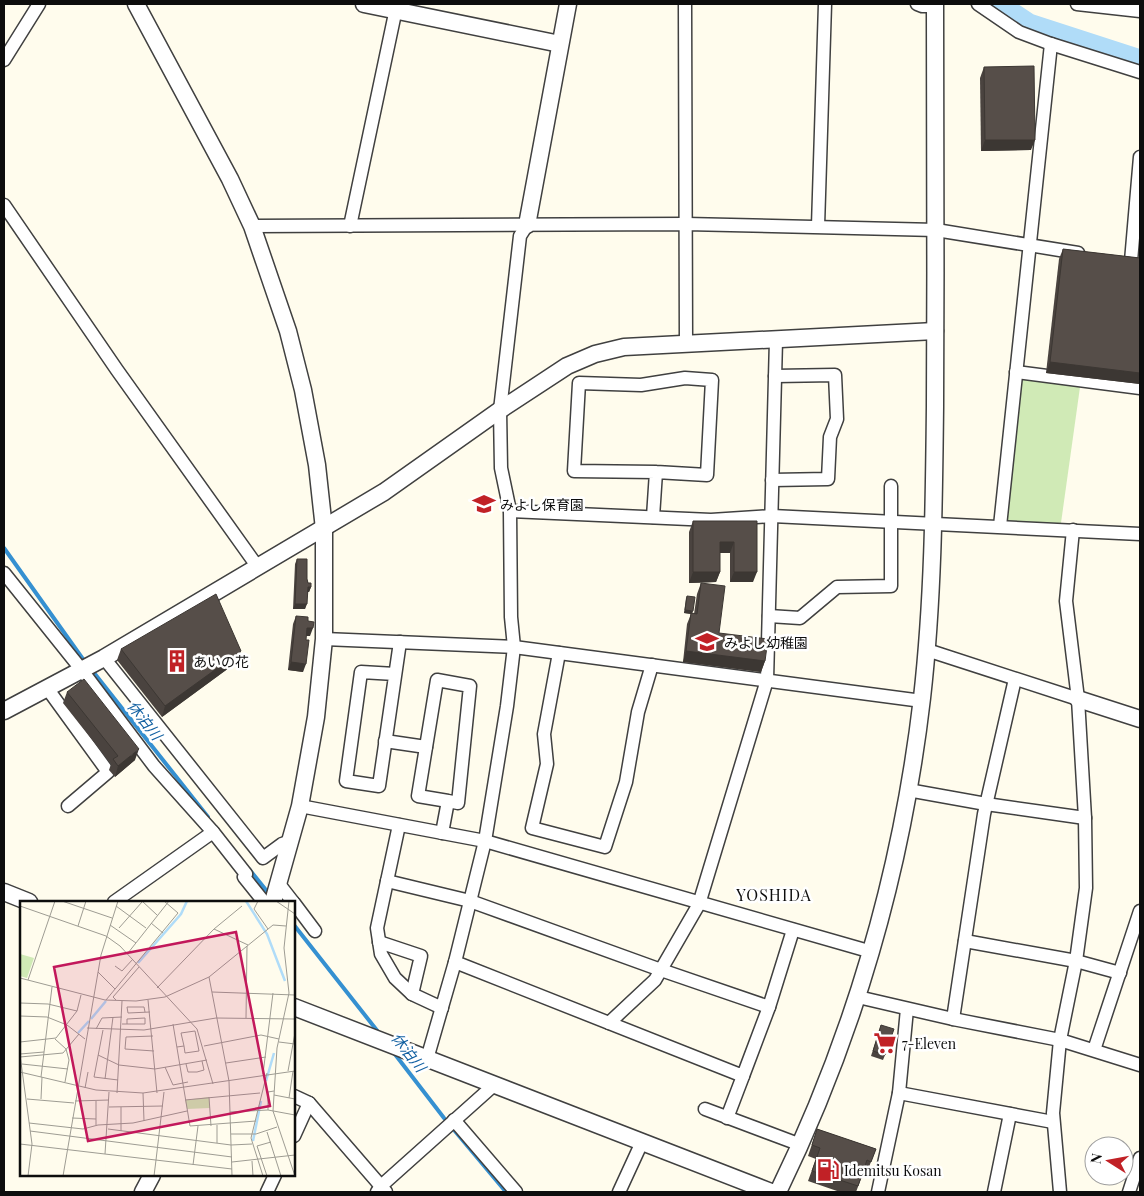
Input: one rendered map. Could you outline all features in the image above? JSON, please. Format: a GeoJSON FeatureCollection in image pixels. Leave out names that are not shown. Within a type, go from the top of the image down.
{"type":"FeatureCollection","features":[{"type":"Feature","properties":{"kind":"street"},"geometry":{"type":"LineString","coordinates":[[4,60],[38,4]]}},
{"type":"Feature","properties":{"kind":"street"},"geometry":{"type":"LineString","coordinates":[[136,4],[230,180],[252,226],[288,331],[301,382],[317,465],[324,529],[324,639],[316,717],[300,806],[276,892],[290,901]]}},
{"type":"Feature","properties":{"kind":"street"},"geometry":{"type":"LineString","coordinates":[[364,4],[396,7],[560,44]]}},
{"type":"Feature","properties":{"kind":"street"},"geometry":{"type":"LineString","coordinates":[[427,1059],[455,962],[485,841],[507,706],[514,647],[511,617],[510,511],[501,468],[500,410],[520,236],[527,225],[568,4]]}},
{"type":"Feature","properties":{"kind":"street"},"geometry":{"type":"LineString","coordinates":[[686,4],[686,345]]}},
{"type":"Feature","properties":{"kind":"street"},"geometry":{"type":"LineString","coordinates":[[818,226],[825,4]]}},
{"type":"Feature","properties":{"kind":"street"},"geometry":{"type":"LineString","coordinates":[[778,1192],[801,1145],[858,997],[872,952],[894,860],[908,790],[922,701],[927,650],[934,524],[935,5],[922,6],[918,4]]}},
{"type":"Feature","properties":{"kind":"street"},"geometry":{"type":"LineString","coordinates":[[978,4],[1019,32],[1140,72]]}},
{"type":"Feature","properties":{"kind":"street"},"geometry":{"type":"LineString","coordinates":[[1077,4],[1140,11]]}},
{"type":"Feature","properties":{"kind":"street"},"geometry":{"type":"LineString","coordinates":[[350,226],[396,7]]}},
{"type":"Feature","properties":{"kind":"street"},"geometry":{"type":"LineString","coordinates":[[1000,526],[1051,44]]}},
{"type":"Feature","properties":{"kind":"street"},"geometry":{"type":"LineString","coordinates":[[1131,261],[1140,157]]}},
{"type":"Feature","properties":{"kind":"street"},"geometry":{"type":"LineString","coordinates":[[4,205],[117,370],[257,566]]}},
{"type":"Feature","properties":{"kind":"street"},"geometry":{"type":"LineString","coordinates":[[252,226],[686,224],[936,230],[1094,255]]}},
{"type":"Feature","properties":{"kind":"street"},"geometry":{"type":"LineString","coordinates":[[4,711],[93,663],[257,566],[324,529],[407,476],[500,410],[567,366],[595,354],[624,347],[935,331]]}},
{"type":"Feature","properties":{"kind":"street"},"geometry":{"type":"LineString","coordinates":[[609,1023],[655,980],[700,904],[767,680],[776,340]]}},
{"type":"Feature","properties":{"kind":"street"},"geometry":{"type":"LineString","coordinates":[[1016,372],[1140,388]]}},
{"type":"Feature","properties":{"kind":"street"},"geometry":{"type":"LineString","coordinates":[[772,480],[828,479],[830,437],[837,419],[834,375],[775,376]]}},
{"type":"Feature","properties":{"kind":"street"},"geometry":{"type":"LineString","coordinates":[[685,378],[712,380],[707,474],[656,472],[574,471],[579,383],[641,386],[685,378]]}},
{"type":"Feature","properties":{"kind":"street"},"geometry":{"type":"LineString","coordinates":[[653,517],[656,472]]}},
{"type":"Feature","properties":{"kind":"street"},"geometry":{"type":"LineString","coordinates":[[769,616],[800,618],[837,587],[891,586],[891,486]]}},
{"type":"Feature","properties":{"kind":"street"},"geometry":{"type":"LineString","coordinates":[[510,511],[711,520],[772,516],[1140,534]]}},
{"type":"Feature","properties":{"kind":"street"},"geometry":{"type":"LineString","coordinates":[[1060,1192],[1052,1113],[1060,1040],[1076,961],[1086,888],[1085,818],[1078,699],[1066,601],[1073,530]]}},
{"type":"Feature","properties":{"kind":"street"},"geometry":{"type":"LineString","coordinates":[[4,573],[93,663],[263,858],[282,844],[291,841]]}},
{"type":"Feature","properties":{"kind":"street"},"geometry":{"type":"LineString","coordinates":[[324,639],[514,647],[922,701]]}},
{"type":"Feature","properties":{"kind":"street"},"geometry":{"type":"LineString","coordinates":[[395,674],[361,672],[346,781],[379,786],[400,642]]}},
{"type":"Feature","properties":{"kind":"street"},"geometry":{"type":"LineString","coordinates":[[927,650],[1140,719]]}},
{"type":"Feature","properties":{"kind":"street"},"geometry":{"type":"LineString","coordinates":[[558,653],[544,734],[547,764],[532,828],[605,847],[626,782],[638,712],[652,665]]}},
{"type":"Feature","properties":{"kind":"street"},"geometry":{"type":"LineString","coordinates":[[93,663],[154,766],[213,832],[246,874],[244,877],[263,901]]}},
{"type":"Feature","properties":{"kind":"street"},"geometry":{"type":"LineString","coordinates":[[953,1019],[986,804],[1015,679]]}},
{"type":"Feature","properties":{"kind":"street"},"geometry":{"type":"LineString","coordinates":[[437,680],[470,686],[458,803],[448,801],[418,796],[437,680]]}},
{"type":"Feature","properties":{"kind":"street"},"geometry":{"type":"LineString","coordinates":[[47,688],[108,772],[68,806]]}},
{"type":"Feature","properties":{"kind":"street"},"geometry":{"type":"LineString","coordinates":[[385,741],[426,747]]}},
{"type":"Feature","properties":{"kind":"street"},"geometry":{"type":"LineString","coordinates":[[908,790],[986,804],[1085,818]]}},
{"type":"Feature","properties":{"kind":"street"},"geometry":{"type":"LineString","coordinates":[[442,833],[448,801]]}},
{"type":"Feature","properties":{"kind":"street"},"geometry":{"type":"LineString","coordinates":[[300,806],[485,841],[872,952]]}},
{"type":"Feature","properties":{"kind":"street"},"geometry":{"type":"LineString","coordinates":[[399,825],[377,928],[381,954],[395,978],[412,994],[442,1008]]}},
{"type":"Feature","properties":{"kind":"street"},"geometry":{"type":"LineString","coordinates":[[115,901],[213,832]]}},
{"type":"Feature","properties":{"kind":"street"},"geometry":{"type":"LineString","coordinates":[[387,881],[470,901],[769,1007]]}},
{"type":"Feature","properties":{"kind":"street"},"geometry":{"type":"LineString","coordinates":[[4,892],[27,901]]}},
{"type":"Feature","properties":{"kind":"street"},"geometry":{"type":"LineString","coordinates":[[295,906],[315,931]]}},
{"type":"Feature","properties":{"kind":"street"},"geometry":{"type":"LineString","coordinates":[[1094,1050],[1140,911]]}},
{"type":"Feature","properties":{"kind":"street"},"geometry":{"type":"LineString","coordinates":[[727,1118],[769,1007],[793,930]]}},
{"type":"Feature","properties":{"kind":"street"},"geometry":{"type":"LineString","coordinates":[[965,941],[1076,961],[1120,973]]}},
{"type":"Feature","properties":{"kind":"street"},"geometry":{"type":"LineString","coordinates":[[379,942],[421,956],[412,994]]}},
{"type":"Feature","properties":{"kind":"street"},"geometry":{"type":"LineString","coordinates":[[455,962],[743,1076]]}},
{"type":"Feature","properties":{"kind":"street"},"geometry":{"type":"LineString","coordinates":[[858,997],[953,1019],[1060,1040],[1140,1065]]}},
{"type":"Feature","properties":{"kind":"street"},"geometry":{"type":"LineString","coordinates":[[295,1007],[771,1192]]}},
{"type":"Feature","properties":{"kind":"street"},"geometry":{"type":"LineString","coordinates":[[878,1192],[899,1093],[907,1008]]}},
{"type":"Feature","properties":{"kind":"street"},"geometry":{"type":"LineString","coordinates":[[295,1096],[309,1103],[382,1190],[449,1124],[494,1084]]}},
{"type":"Feature","properties":{"kind":"street"},"geometry":{"type":"LineString","coordinates":[[899,1093],[1053,1122]]}},
{"type":"Feature","properties":{"kind":"street"},"geometry":{"type":"LineString","coordinates":[[295,1134],[309,1103]]}},
{"type":"Feature","properties":{"kind":"street"},"geometry":{"type":"LineString","coordinates":[[705,1109],[801,1145]]}},
{"type":"Feature","properties":{"kind":"street"},"geometry":{"type":"LineString","coordinates":[[994,1192],[1010,1114]]}},
{"type":"Feature","properties":{"kind":"street"},"geometry":{"type":"LineString","coordinates":[[449,1124],[516,1192]]}},
{"type":"Feature","properties":{"kind":"street"},"geometry":{"type":"LineString","coordinates":[[619,1192],[642,1142]]}},
{"type":"Feature","properties":{"kind":"street"},"geometry":{"type":"LineString","coordinates":[[1129,1192],[1140,1158]]}},
{"type":"Feature","properties":{"kind":"street"},"geometry":{"type":"LineString","coordinates":[[143,1192],[151,1176]]}},
{"type":"Feature","properties":{"kind":"street"},"geometry":{"type":"LineString","coordinates":[[267,1192],[275,1176]]}},
{"type":"Feature","properties":{"kind":"green space"},"geometry":{"type":"Polygon","coordinates":[[[1016,372],[1081,380],[1060,530],[1000,526],[1016,372]]]}},
{"type":"Feature","properties":{"kind":"building"},"geometry":{"type":"Polygon","coordinates":[[[1034,66],[1035,140],[985,140],[984,67],[1034,66]]]}},
{"type":"Feature","properties":{"kind":"building"},"geometry":{"type":"Polygon","coordinates":[[[1063,249],[1140,258],[1140,373],[1050,362],[1063,249]]]}},
{"type":"Feature","properties":{"kind":"building"},"geometry":{"type":"Polygon","coordinates":[[[693,521],[757,521],[757,572],[734,572],[734,542],[720,542],[720,572],[693,572],[693,521]]]}},
{"type":"Feature","properties":{"kind":"building"},"geometry":{"type":"Polygon","coordinates":[[[297,559],[307,559],[307,579],[308,583],[311,583],[311,587],[308,587],[307,604],[295,604],[297,559]]]}},
{"type":"Feature","properties":{"kind":"building"},"geometry":{"type":"Polygon","coordinates":[[[701,583],[725,586],[719,633],[768,639],[765,661],[686,651],[691,613],[697,614],[701,583]]]}},
{"type":"Feature","properties":{"kind":"building","name":"あいの花"},"geometry":{"type":"Polygon","coordinates":[[[216,594],[241,651],[165,706],[121,649],[216,594]]]}},
{"type":"Feature","properties":{"kind":"building"},"geometry":{"type":"Polygon","coordinates":[[[687,596],[695,597],[693,611],[685,610],[687,596]]]}},
{"type":"Feature","properties":{"kind":"building"},"geometry":{"type":"Polygon","coordinates":[[[296,616],[308,617],[308,621],[314,622],[313,628],[307,628],[306,640],[309,640],[306,664],[291,662],[296,616]]]}},
{"type":"Feature","properties":{"kind":"building"},"geometry":{"type":"Polygon","coordinates":[[[84,679],[139,749],[118,766],[113,759],[118,756],[67,692],[84,679]]]}},
{"type":"Feature","properties":{"kind":"building"},"geometry":{"type":"Polygon","coordinates":[[[881,1025],[894,1029],[885,1055],[873,1051],[881,1025]]]}},
{"type":"Feature","properties":{"kind":"building"},"geometry":{"type":"Polygon","coordinates":[[[817,1129],[876,1149],[871,1162],[867,1160],[858,1186],[812,1171],[820,1148],[812,1145],[817,1129]]]}},
{"type":"Feature","properties":{"kind":"waterway"},"geometry":{"type":"LineString","coordinates":[[999,4],[1029,24],[1140,60]]}},
{"type":"Feature","properties":{"kind":"waterway","name":"休泊川"},"geometry":{"type":"LineString","coordinates":[[4,548],[85,662]]}},
{"type":"Feature","properties":{"kind":"waterway","name":"休泊川"},"geometry":{"type":"LineString","coordinates":[[91,669],[208,817]]}},
{"type":"Feature","properties":{"kind":"waterway","name":"休泊川"},"geometry":{"type":"LineString","coordinates":[[249,869],[270,895]]}},
{"type":"Feature","properties":{"kind":"waterway","name":"休泊川"},"geometry":{"type":"LineString","coordinates":[[295,926],[379,1033]]}},
{"type":"Feature","properties":{"kind":"waterway","name":"休泊川"},"geometry":{"type":"LineString","coordinates":[[394,1053],[444,1118],[506,1192]]}},
{"type":"Feature","properties":{"kind":"place","name":"みよし保育園"},"geometry":{"type":"Point","coordinates":[484,504]}},
{"type":"Feature","properties":{"kind":"place","name":"みよし幼稚園"},"geometry":{"type":"Point","coordinates":[707,642]}},
{"type":"Feature","properties":{"kind":"place","name":"あいの花"},"geometry":{"type":"Point","coordinates":[177,661]}},
{"type":"Feature","properties":{"kind":"place","name":"7-Eleven"},"geometry":{"type":"Point","coordinates":[885,1043]}},
{"type":"Feature","properties":{"kind":"place","name":"Idemitsu Kosan"},"geometry":{"type":"Point","coordinates":[828,1170]}},
{"type":"Feature","properties":{"kind":"district","name":"YOSHIDA"},"geometry":{"type":"Point","coordinates":[774,894]}}]}
